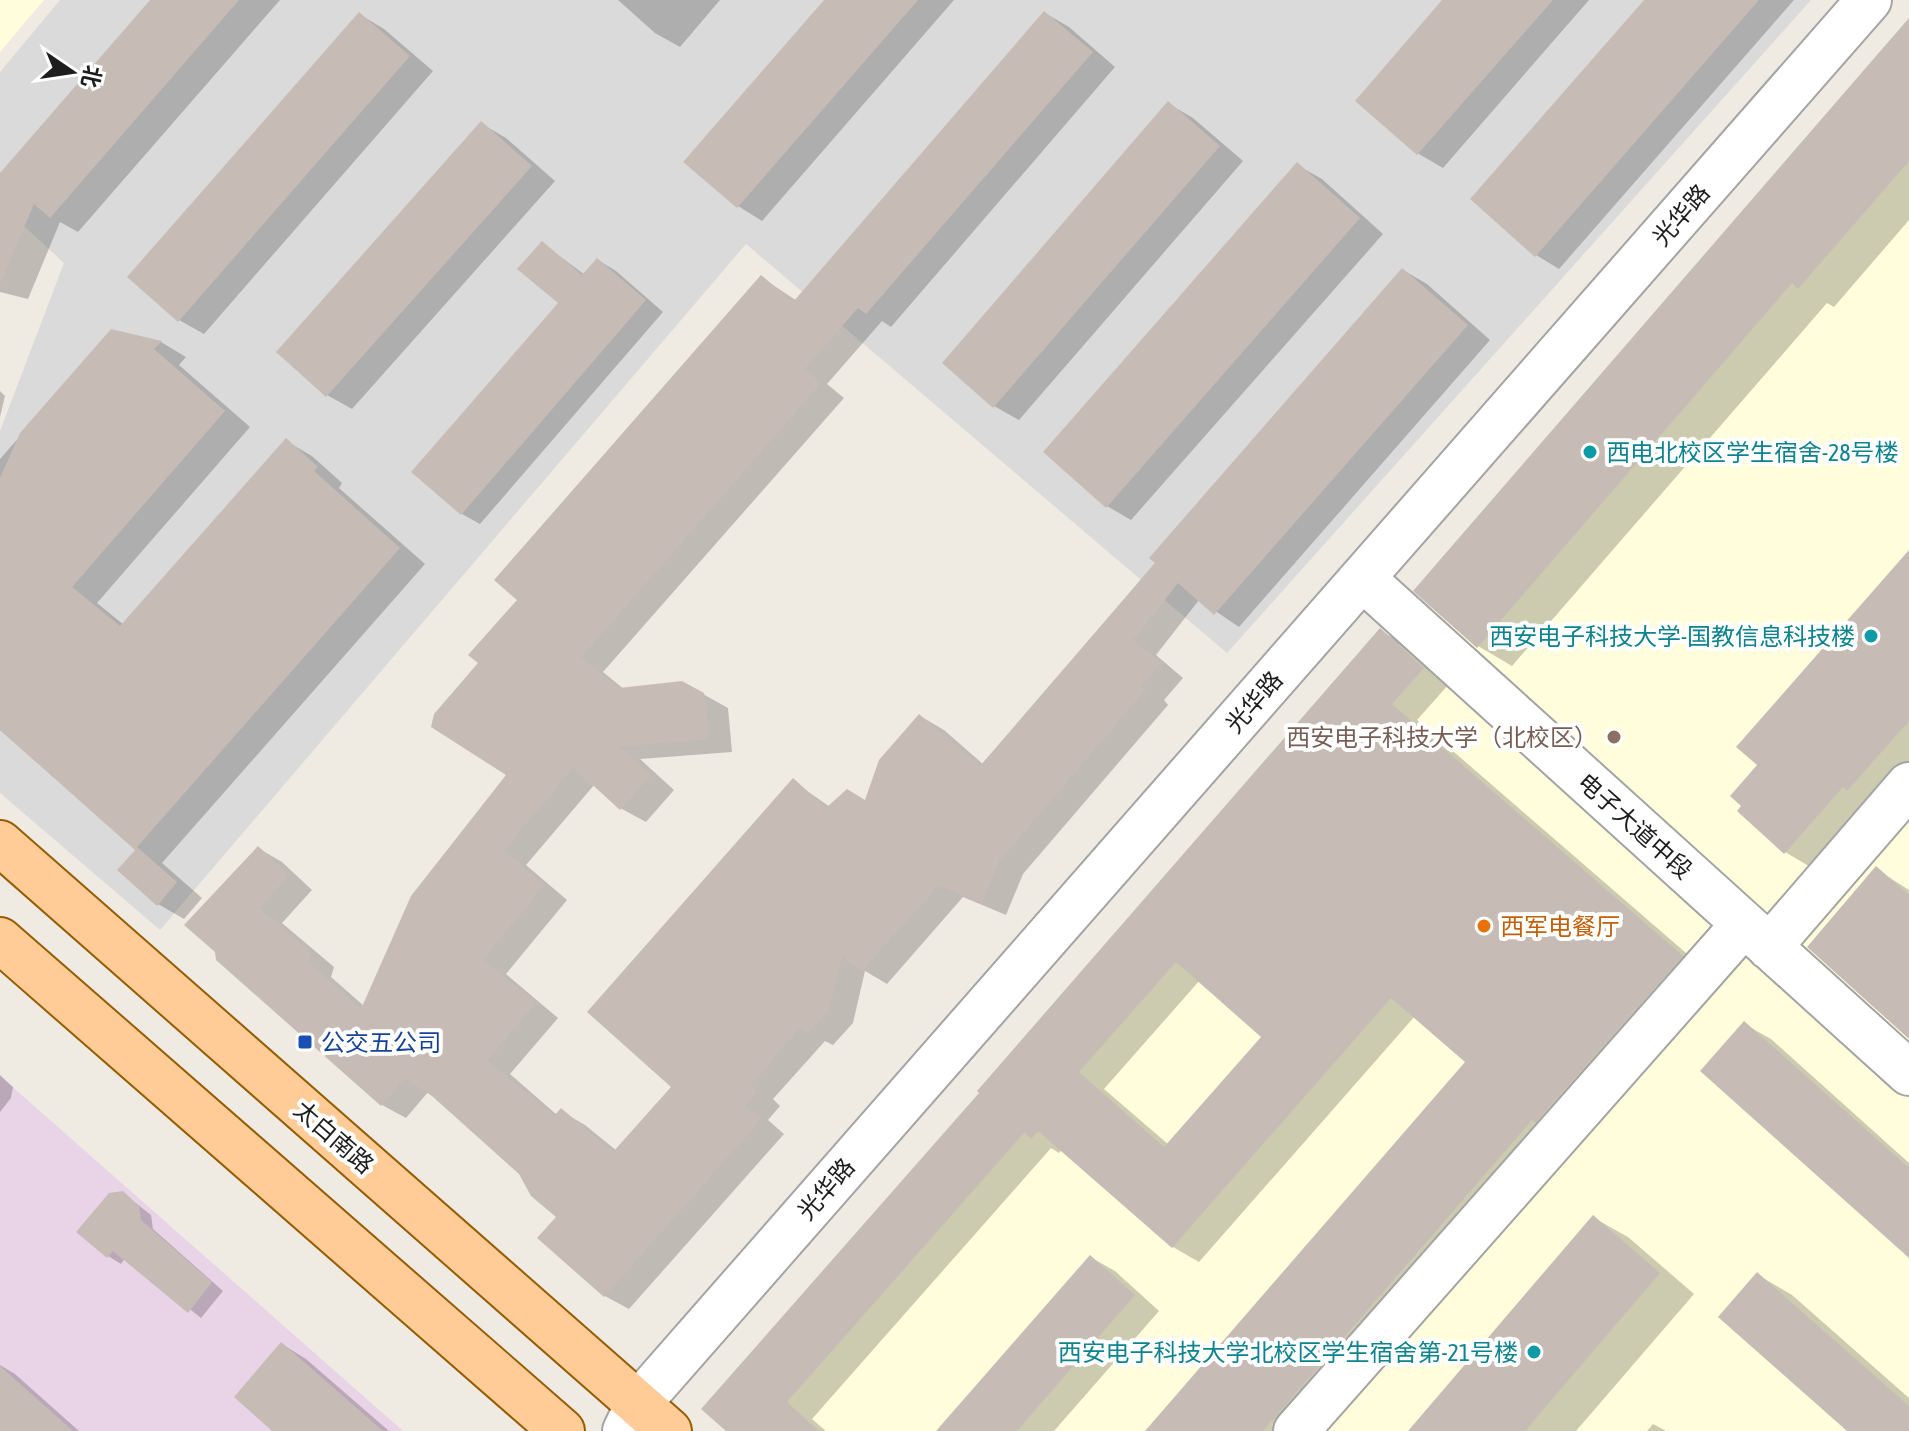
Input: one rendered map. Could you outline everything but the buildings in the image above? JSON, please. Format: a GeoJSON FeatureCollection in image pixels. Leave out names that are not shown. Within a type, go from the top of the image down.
{"type":"FeatureCollection","features":[{"type":"Feature","properties":{"kind":"main road","name":"太白南路"},"geometry":{"type":"LineString","coordinates":[[0,843],[644,1422]]}},
{"type":"Feature","properties":{"kind":"main road"},"geometry":{"type":"LineString","coordinates":[[0,940],[562,1431]]}},
{"type":"Feature","properties":{"kind":"street","name":"光华路"},"geometry":{"type":"LineString","coordinates":[[602,1431],[644,1422],[1362,578],[1869,0]]}},
{"type":"Feature","properties":{"kind":"street","name":"电子大道中段"},"geometry":{"type":"LineString","coordinates":[[1362,578],[1909,1073]]}},
{"type":"Feature","properties":{"kind":"street"},"geometry":{"type":"LineString","coordinates":[[1296,1431],[1756,935],[1909,785]]}},
{"type":"Feature","properties":{"kind":"shaded area"},"geometry":{"type":"Polygon","coordinates":[[[0,0],[44,0],[0,52],[0,0]]]}},
{"type":"Feature","properties":{"kind":"shaded area"},"geometry":{"type":"Polygon","coordinates":[[[60,0],[1811,0],[1227,653],[746,244],[160,930],[0,793],[0,431],[64,263],[0,204],[0,72],[60,0]]]}},
{"type":"Feature","properties":{"kind":"shaded area","name":"西安电子科技大学（北校区）"},"geometry":{"type":"Polygon","coordinates":[[[1909,63],[1909,1431],[750,1431],[728,1412],[1909,63]]]}},
{"type":"Feature","properties":{"kind":"shaded area"},"geometry":{"type":"Polygon","coordinates":[[[0,1076],[403,1431],[0,1431],[0,1076]]]}},
{"type":"Feature","properties":{"kind":"place","name":"西电北校区学生宿舍-28号楼"},"geometry":{"type":"Point","coordinates":[1590,452]}},
{"type":"Feature","properties":{"kind":"place","name":"西安电子科技大学-国教信息科技楼"},"geometry":{"type":"Point","coordinates":[1871,636]}},
{"type":"Feature","properties":{"kind":"place","name":"西安电子科技大学（北校区）"},"geometry":{"type":"Point","coordinates":[1614,737]}},
{"type":"Feature","properties":{"kind":"place","name":"西军电餐厅"},"geometry":{"type":"Point","coordinates":[1484,926]}},
{"type":"Feature","properties":{"kind":"place","name":"公交五公司"},"geometry":{"type":"Point","coordinates":[305,1042]}},
{"type":"Feature","properties":{"kind":"place","name":"西安电子科技大学北校区学生宿舍第-21号楼"},"geometry":{"type":"Point","coordinates":[1534,1352]}}]}
